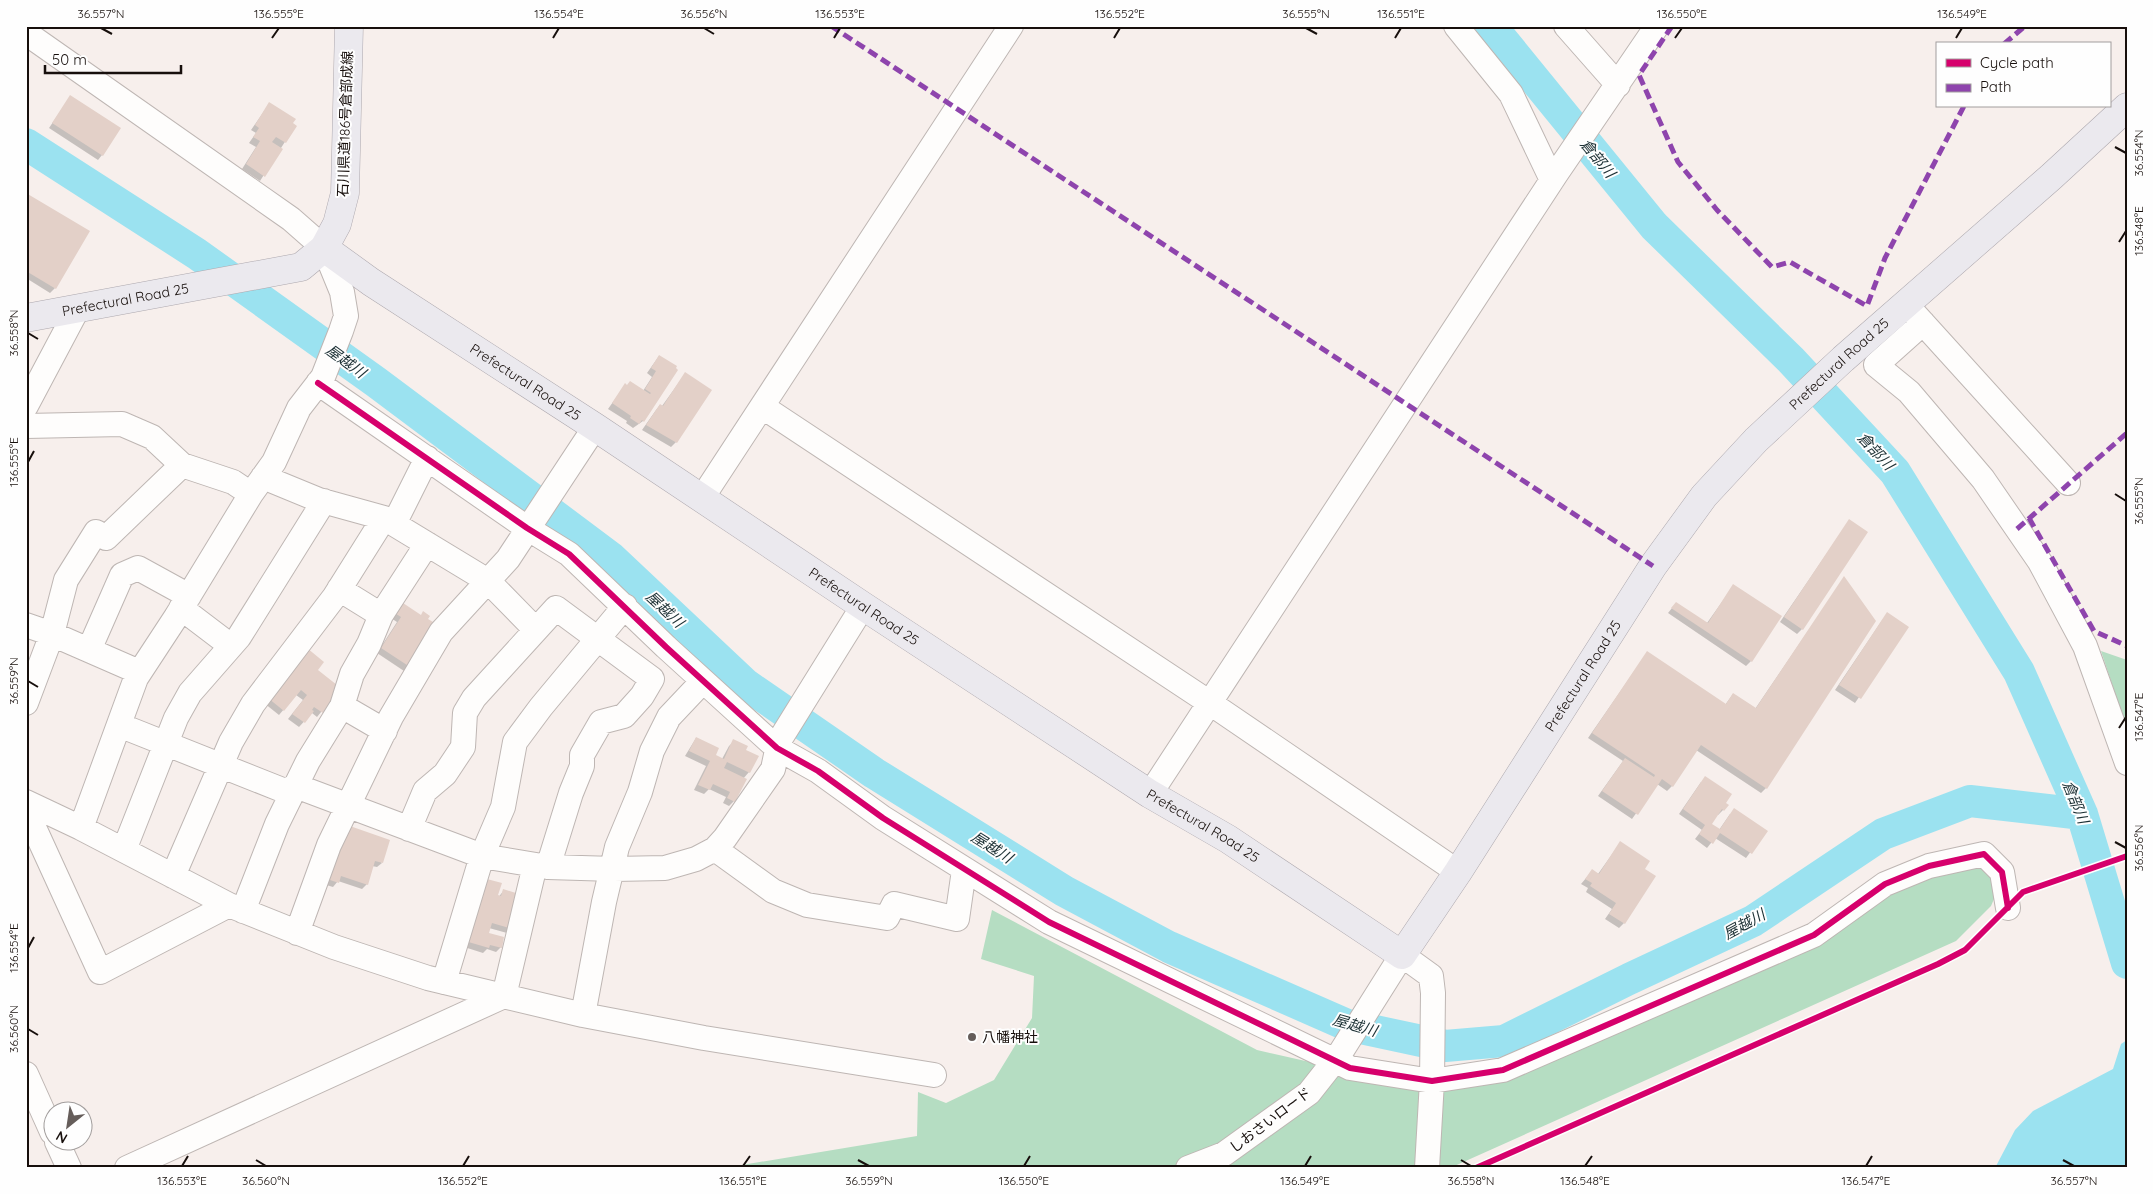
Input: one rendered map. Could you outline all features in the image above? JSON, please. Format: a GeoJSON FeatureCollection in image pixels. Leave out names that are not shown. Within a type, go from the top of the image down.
{"type":"FeatureCollection","features":[{"type":"Feature","properties":{"kind":"main road","name":"石川県道186号倉部成線"},"geometry":{"type":"LineString","coordinates":[[324,248],[337,224],[344,193],[349,26]]}},
{"type":"Feature","properties":{"kind":"main road","name":"Prefectural Road 25"},"geometry":{"type":"LineString","coordinates":[[26,318],[301,267],[324,248],[371,282],[595,427],[863,606],[1150,794],[1228,839],[1402,955],[1458,872],[1654,566],[1704,496],[1756,440],[1844,359],[1914,313],[2051,178],[2127,107]]}},
{"type":"Feature","properties":{"kind":"street"},"geometry":{"type":"LineString","coordinates":[[702,498],[1012,26]]}},
{"type":"Feature","properties":{"kind":"street"},"geometry":{"type":"LineString","coordinates":[[1456,26],[1511,94],[1554,177]]}},
{"type":"Feature","properties":{"kind":"street"},"geometry":{"type":"LineString","coordinates":[[1566,26],[1611,94]]}},
{"type":"Feature","properties":{"kind":"street"},"geometry":{"type":"LineString","coordinates":[[1150,794],[1554,177],[1657,26]]}},
{"type":"Feature","properties":{"kind":"street"},"geometry":{"type":"LineString","coordinates":[[26,33],[291,219],[324,248],[342,292],[346,316],[320,380],[299,408],[274,462],[139,672],[118,724],[81,828]]}},
{"type":"Feature","properties":{"kind":"street"},"geometry":{"type":"LineString","coordinates":[[26,406],[78,308]]}},
{"type":"Feature","properties":{"kind":"street"},"geometry":{"type":"LineString","coordinates":[[2068,483],[1914,313],[1876,365],[1909,392],[1983,479],[2040,562],[2085,646],[2127,763]]}},
{"type":"Feature","properties":{"kind":"street"},"geometry":{"type":"LineString","coordinates":[[320,380],[427,458],[530,524],[570,554],[703,681],[778,745],[883,818],[1049,922],[1337,1058],[1350,1068],[1432,1077],[1503,1070],[1814,935],[1885,884],[1929,866],[1984,854],[2002,872],[2008,908]]}},
{"type":"Feature","properties":{"kind":"street"},"geometry":{"type":"LineString","coordinates":[[763,407],[1210,703],[1458,872]]}},
{"type":"Feature","properties":{"kind":"street"},"geometry":{"type":"LineString","coordinates":[[26,426],[122,424],[152,437],[182,465],[233,482],[324,501],[389,521],[488,581],[535,629]]}},
{"type":"Feature","properties":{"kind":"street"},"geometry":{"type":"LineString","coordinates":[[297,932],[328,846],[385,731],[441,632],[508,559],[595,427]]}},
{"type":"Feature","properties":{"kind":"street"},"geometry":{"type":"LineString","coordinates":[[173,876],[231,742],[253,704],[389,521],[427,458]]}},
{"type":"Feature","properties":{"kind":"street"},"geometry":{"type":"LineString","coordinates":[[26,703],[52,634],[66,580],[96,532],[106,538],[182,465]]}},
{"type":"Feature","properties":{"kind":"street"},"geometry":{"type":"LineString","coordinates":[[124,850],[176,718],[190,693],[239,637],[324,501]]}},
{"type":"Feature","properties":{"kind":"street"},"geometry":{"type":"LineString","coordinates":[[27,806],[100,972],[236,908],[308,761],[342,706],[352,674],[369,644],[381,615],[427,544]]}},
{"type":"Feature","properties":{"kind":"street"},"geometry":{"type":"LineString","coordinates":[[89,650],[122,575],[138,568],[185,602],[231,646]]}},
{"type":"Feature","properties":{"kind":"street"},"geometry":{"type":"LineString","coordinates":[[339,589],[381,615]]}},
{"type":"Feature","properties":{"kind":"street"},"geometry":{"type":"LineString","coordinates":[[444,982],[482,856],[503,807],[515,742],[541,707],[625,606]]}},
{"type":"Feature","properties":{"kind":"street"},"geometry":{"type":"LineString","coordinates":[[118,724],[284,791],[296,786],[482,856],[542,866],[612,869],[665,868],[696,860],[715,849],[725,838],[773,769],[778,745],[863,606]]}},
{"type":"Feature","properties":{"kind":"street"},"geometry":{"type":"LineString","coordinates":[[127,1168],[504,996],[542,866],[582,766],[582,755],[601,722],[624,716],[642,696],[652,679],[556,608],[474,698],[465,714],[463,747],[445,774],[425,790],[409,829]]}},
{"type":"Feature","properties":{"kind":"street"},"geometry":{"type":"LineString","coordinates":[[26,625],[52,634],[139,672]]}},
{"type":"Feature","properties":{"kind":"street"},"geometry":{"type":"LineString","coordinates":[[583,1015],[612,869],[618,847],[640,792],[652,751],[669,717],[703,681]]}},
{"type":"Feature","properties":{"kind":"street"},"geometry":{"type":"LineString","coordinates":[[342,706],[385,731]]}},
{"type":"Feature","properties":{"kind":"street"},"geometry":{"type":"LineString","coordinates":[[27,806],[81,828],[236,908],[334,947],[444,982],[583,1015],[704,1038],[934,1075]]}},
{"type":"Feature","properties":{"kind":"street"},"geometry":{"type":"LineString","coordinates":[[715,849],[773,891],[807,904],[887,918],[894,904],[957,920],[964,870]]}},
{"type":"Feature","properties":{"kind":"street"},"geometry":{"type":"LineString","coordinates":[[1402,955],[1431,976],[1434,993],[1427,1168]]}},
{"type":"Feature","properties":{"kind":"street","name":"しおさいロード"},"geometry":{"type":"LineString","coordinates":[[1188,1168],[1224,1154],[1309,1093],[1337,1058],[1402,955]]}},
{"type":"Feature","properties":{"kind":"street"},"geometry":{"type":"LineString","coordinates":[[26,1074],[42,1110]]}},
{"type":"Feature","properties":{"kind":"street"},"geometry":{"type":"LineString","coordinates":[[62,1152],[69,1168]]}},
{"type":"Feature","properties":{"kind":"green space"},"geometry":{"type":"Polygon","coordinates":[[[2101,651],[2127,660],[2127,729],[2101,651]]]}},
{"type":"Feature","properties":{"kind":"green space"},"geometry":{"type":"Polygon","coordinates":[[[1980,861],[2000,885],[1991,906],[1956,941],[1450,1168],[724,1168],[917,1136],[918,1092],[946,1103],[994,1080],[1032,1018],[1034,976],[981,959],[992,910],[1257,1050],[1412,1085],[1505,1077],[1897,889],[1980,861]]]}},
{"type":"Feature","properties":{"kind":"water"},"geometry":{"type":"Polygon","coordinates":[[[2127,1040],[2127,1168],[1995,1168],[2015,1130],[2033,1111],[2113,1069],[2121,1044],[2127,1040]]]}},
{"type":"Feature","properties":{"kind":"building"},"geometry":{"type":"Polygon","coordinates":[[[70,95],[121,128],[103,156],[52,123],[70,95]]]}},
{"type":"Feature","properties":{"kind":"building"},"geometry":{"type":"Polygon","coordinates":[[[269,102],[296,119],[293,123],[297,126],[286,143],[276,137],[272,142],[283,149],[265,177],[246,164],[260,141],[253,137],[259,128],[255,125],[269,102]]]}},
{"type":"Feature","properties":{"kind":"building"},"geometry":{"type":"Polygon","coordinates":[[[26,193],[90,231],[56,289],[26,271],[26,193]]]}},
{"type":"Feature","properties":{"kind":"building"},"geometry":{"type":"Polygon","coordinates":[[[659,355],[677,366],[678,370],[644,422],[642,420],[639,424],[612,403],[625,383],[627,385],[630,381],[651,393],[645,389],[656,371],[651,368],[659,355]]]}},
{"type":"Feature","properties":{"kind":"building"},"geometry":{"type":"Polygon","coordinates":[[[685,372],[712,390],[677,443],[646,425],[660,404],[663,406],[685,372]]]}},
{"type":"Feature","properties":{"kind":"building"},"geometry":{"type":"Polygon","coordinates":[[[1849,519],[1868,532],[1803,630],[1784,617],[1849,519]]]}},
{"type":"Feature","properties":{"kind":"building"},"geometry":{"type":"Polygon","coordinates":[[[1844,576],[1876,621],[1767,789],[1701,745],[1673,787],[1662,779],[1638,815],[1602,791],[1625,758],[1654,777],[1655,775],[1592,733],[1647,651],[1726,704],[1733,693],[1756,708],[1844,576]]]}},
{"type":"Feature","properties":{"kind":"building"},"geometry":{"type":"Polygon","coordinates":[[[1733,584],[1782,616],[1752,662],[1671,608],[1676,602],[1708,623],[1733,584]]]}},
{"type":"Feature","properties":{"kind":"building"},"geometry":{"type":"Polygon","coordinates":[[[397,599],[421,615],[423,611],[430,616],[428,619],[438,625],[410,667],[381,648],[401,617],[390,610],[397,599]]]}},
{"type":"Feature","properties":{"kind":"building"},"geometry":{"type":"Polygon","coordinates":[[[1887,612],[1909,627],[1861,699],[1839,685],[1887,612]]]}},
{"type":"Feature","properties":{"kind":"building"},"geometry":{"type":"Polygon","coordinates":[[[307,648],[324,662],[318,670],[342,689],[323,713],[314,707],[312,710],[314,711],[305,723],[292,714],[307,695],[301,690],[284,711],[268,698],[307,648]]]}},
{"type":"Feature","properties":{"kind":"building"},"geometry":{"type":"Polygon","coordinates":[[[696,737],[719,748],[716,755],[724,759],[733,739],[748,746],[746,750],[759,756],[750,773],[727,762],[724,768],[747,779],[735,802],[727,798],[730,792],[713,784],[710,790],[698,785],[710,761],[689,751],[696,737]]]}},
{"type":"Feature","properties":{"kind":"building"},"geometry":{"type":"Polygon","coordinates":[[[1705,776],[1732,794],[1726,803],[1729,805],[1724,811],[1722,809],[1712,824],[1720,829],[1734,808],[1768,831],[1752,854],[1720,833],[1713,844],[1699,834],[1705,825],[1683,809],[1705,776]]]}},
{"type":"Feature","properties":{"kind":"building"},"geometry":{"type":"Polygon","coordinates":[[[347,825],[390,840],[383,863],[375,861],[368,885],[341,876],[339,883],[327,879],[347,825]]]}},
{"type":"Feature","properties":{"kind":"building"},"geometry":{"type":"Polygon","coordinates":[[[1620,841],[1650,861],[1645,869],[1656,876],[1625,924],[1609,914],[1616,903],[1590,886],[1592,883],[1585,879],[1592,869],[1599,874],[1620,841]]]}},
{"type":"Feature","properties":{"kind":"building"},"geometry":{"type":"Polygon","coordinates":[[[483,878],[502,883],[498,895],[501,896],[503,889],[519,894],[513,929],[492,923],[489,933],[504,937],[502,948],[490,945],[489,948],[465,941],[483,878]]]}},
{"type":"Feature","properties":{"kind":"waterway","name":"倉部川"},"geometry":{"type":"LineString","coordinates":[[1491,26],[1654,226],[1791,360],[1895,472],[2019,672],[2082,814],[2127,963]]}},
{"type":"Feature","properties":{"kind":"waterway","name":"屋越川"},"geometry":{"type":"LineString","coordinates":[[26,144],[197,254],[376,382],[610,557],[745,684],[874,773],[1064,891],[1169,947],[1347,1025],[1445,1046],[1504,1041],[1629,979],[1753,921],[1883,834],[1970,801],[2082,814]]}},
{"type":"Feature","properties":{"kind":"marked path"},"geometry":{"type":"LineString","coordinates":[[831,26],[1653,566]]}},
{"type":"Feature","properties":{"kind":"marked path"},"geometry":{"type":"LineString","coordinates":[[1672,26],[1639,75],[1678,162],[1717,210],[1772,267],[1790,262],[1867,306],[1885,258],[1963,108]]}},
{"type":"Feature","properties":{"kind":"marked path"},"geometry":{"type":"LineString","coordinates":[[2006,42],[2025,26]]}},
{"type":"Feature","properties":{"kind":"marked path"},"geometry":{"type":"LineString","coordinates":[[2017,529],[2127,433]]}},
{"type":"Feature","properties":{"kind":"marked path"},"geometry":{"type":"LineString","coordinates":[[2029,518],[2094,631],[2127,646]]}},
{"type":"Feature","properties":{"kind":"cycle path"},"geometry":{"type":"LineString","coordinates":[[318,383],[527,528],[569,554],[666,647],[777,748],[818,771],[883,818],[1049,922],[1350,1068],[1432,1081],[1503,1070],[1814,935],[1885,884],[1929,866],[1984,854],[2002,872],[2008,908]]}},
{"type":"Feature","properties":{"kind":"cycle path"},"geometry":{"type":"LineString","coordinates":[[1476,1168],[1938,964],[1965,950],[2023,892],[2127,856]]}},
{"type":"Feature","properties":{"kind":"place","name":"八幡神社"},"geometry":{"type":"Point","coordinates":[972,1037]}}]}
